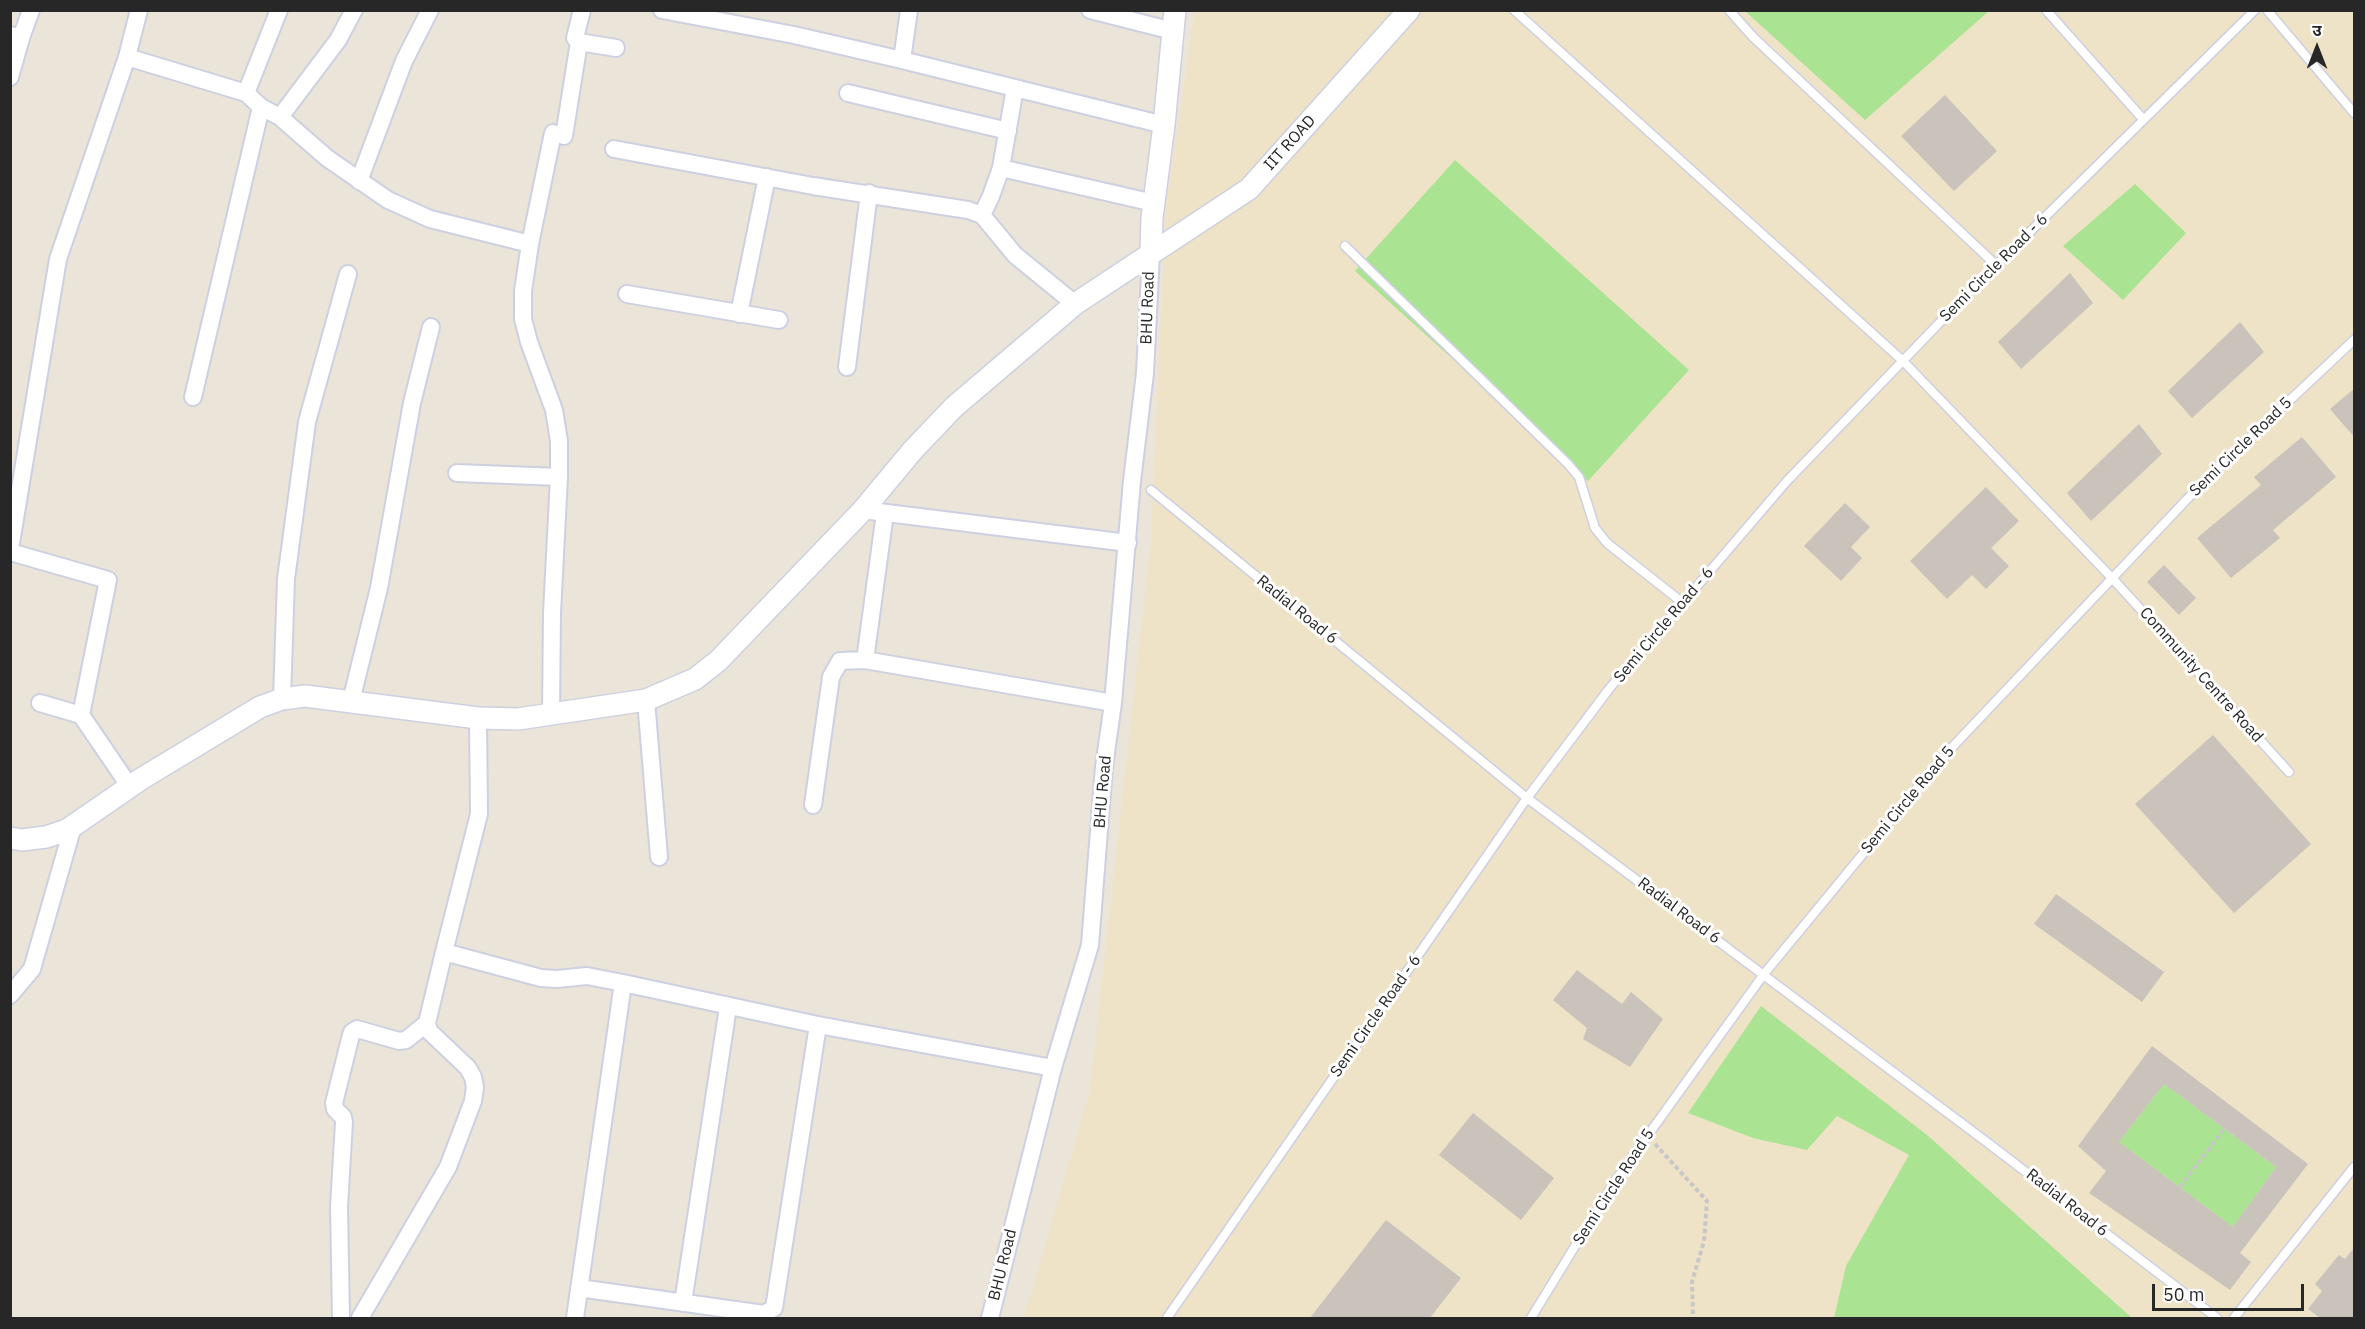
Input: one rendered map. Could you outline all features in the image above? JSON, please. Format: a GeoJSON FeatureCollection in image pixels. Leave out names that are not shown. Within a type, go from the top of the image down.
{"type":"FeatureCollection","features":[{"type":"Feature","properties":{"kind":"street"},"geometry":{"type":"LineString","coordinates":[[10,77],[16,37],[31,10]]}},
{"type":"Feature","properties":{"kind":"street"},"geometry":{"type":"LineString","coordinates":[[81,715],[108,580],[10,550],[58,259],[127,57],[139,10]]}},
{"type":"Feature","properties":{"kind":"street"},"geometry":{"type":"LineString","coordinates":[[246,93],[279,10]]}},
{"type":"Feature","properties":{"kind":"street"},"geometry":{"type":"LineString","coordinates":[[280,117],[338,40],[354,10]]}},
{"type":"Feature","properties":{"kind":"street"},"geometry":{"type":"LineString","coordinates":[[359,181],[404,60],[430,10]]}},
{"type":"Feature","properties":{"kind":"street"},"geometry":{"type":"LineString","coordinates":[[582,10],[575,38],[579,42],[616,48]]}},
{"type":"Feature","properties":{"kind":"street"},"geometry":{"type":"LineString","coordinates":[[662,10],[794,35],[1164,125]]}},
{"type":"Feature","properties":{"kind":"street"},"geometry":{"type":"LineString","coordinates":[[902,60],[909,10]]}},
{"type":"Feature","properties":{"kind":"street"},"geometry":{"type":"LineString","coordinates":[[1090,10],[1174,21],[1154,203],[1151,253]]}},
{"type":"Feature","properties":{"kind":"street","name":"IIT ROAD"},"geometry":{"type":"LineString","coordinates":[[10,838],[22,840],[46,837],[73,826],[130,787],[260,707],[282,699],[304,696],[478,718],[518,719],[646,700],[695,679],[718,661],[863,510],[913,450],[954,407],[1075,304],[1249,189],[1408,10]]}},
{"type":"Feature","properties":{"kind":"street"},"geometry":{"type":"LineString","coordinates":[[550,715],[559,441],[554,410],[523,319],[523,291],[530,244],[579,42]]}},
{"type":"Feature","properties":{"kind":"street"},"geometry":{"type":"LineString","coordinates":[[127,57],[246,93],[261,107],[280,117],[327,158],[388,200],[430,219],[530,244]]}},
{"type":"Feature","properties":{"kind":"street"},"geometry":{"type":"LineString","coordinates":[[982,215],[1000,168],[1015,88]]}},
{"type":"Feature","properties":{"kind":"street"},"geometry":{"type":"LineString","coordinates":[[848,93],[1008,131]]}},
{"type":"Feature","properties":{"kind":"street"},"geometry":{"type":"LineString","coordinates":[[193,397],[261,107]]}},
{"type":"Feature","properties":{"kind":"street"},"geometry":{"type":"LineString","coordinates":[[614,149],[968,210],[982,215],[1015,255],[1075,304]]}},
{"type":"Feature","properties":{"kind":"street"},"geometry":{"type":"LineString","coordinates":[[1000,168],[1154,203]]}},
{"type":"Feature","properties":{"kind":"street"},"geometry":{"type":"LineString","coordinates":[[739,314],[767,177]]}},
{"type":"Feature","properties":{"kind":"street"},"geometry":{"type":"LineString","coordinates":[[847,367],[869,193]]}},
{"type":"Feature","properties":{"kind":"street","name":"BHU Road"},"geometry":{"type":"LineString","coordinates":[[990,1318],[1053,1068],[1090,945],[1104,767],[1113,703],[1132,481],[1145,373],[1151,253]]}},
{"type":"Feature","properties":{"kind":"street"},"geometry":{"type":"LineString","coordinates":[[282,699],[286,579],[307,422],[348,274]]}},
{"type":"Feature","properties":{"kind":"street"},"geometry":{"type":"LineString","coordinates":[[627,294],[778,320]]}},
{"type":"Feature","properties":{"kind":"street"},"geometry":{"type":"LineString","coordinates":[[351,701],[379,588],[412,403],[430,327]]}},
{"type":"Feature","properties":{"kind":"street"},"geometry":{"type":"LineString","coordinates":[[457,473],[559,477]]}},
{"type":"Feature","properties":{"kind":"street"},"geometry":{"type":"LineString","coordinates":[[863,510],[1128,543]]}},
{"type":"Feature","properties":{"kind":"street"},"geometry":{"type":"LineString","coordinates":[[865,660],[885,513]]}},
{"type":"Feature","properties":{"kind":"street"},"geometry":{"type":"LineString","coordinates":[[813,805],[831,677],[840,661],[865,660],[1113,703]]}},
{"type":"Feature","properties":{"kind":"street"},"geometry":{"type":"LineString","coordinates":[[646,700],[659,857]]}},
{"type":"Feature","properties":{"kind":"street"},"geometry":{"type":"LineString","coordinates":[[40,703],[81,715],[130,787]]}},
{"type":"Feature","properties":{"kind":"street"},"geometry":{"type":"LineString","coordinates":[[360,1318],[448,1167],[474,1101],[474,1077],[468,1068],[429,1031],[427,1023],[479,814],[478,718]]}},
{"type":"Feature","properties":{"kind":"street"},"geometry":{"type":"LineString","coordinates":[[10,995],[32,969],[73,826]]}},
{"type":"Feature","properties":{"kind":"street"},"geometry":{"type":"LineString","coordinates":[[444,952],[541,978],[587,976],[818,1025],[1053,1068]]}},
{"type":"Feature","properties":{"kind":"street"},"geometry":{"type":"LineString","coordinates":[[575,1318],[623,983]]}},
{"type":"Feature","properties":{"kind":"street"},"geometry":{"type":"LineString","coordinates":[[683,1303],[728,1007]]}},
{"type":"Feature","properties":{"kind":"street"},"geometry":{"type":"LineString","coordinates":[[341,1318],[339,1207],[344,1122],[343,1117],[335,1109],[334,1103],[352,1032],[357,1029],[399,1041],[406,1040],[427,1023]]}},
{"type":"Feature","properties":{"kind":"street"},"geometry":{"type":"LineString","coordinates":[[579,1288],[764,1314],[774,1308],[818,1025]]}},
{"type":"Feature","properties":{"kind":"lane","name":"Community Centre Road"},"geometry":{"type":"LineString","coordinates":[[1514,10],[1903,361],[2112,578],[2289,772]]}},
{"type":"Feature","properties":{"kind":"lane"},"geometry":{"type":"LineString","coordinates":[[1729,10],[1753,37],[1996,265]]}},
{"type":"Feature","properties":{"kind":"lane"},"geometry":{"type":"LineString","coordinates":[[2046,10],[2143,119]]}},
{"type":"Feature","properties":{"kind":"lane","name":"Semi Circle Road - 6"},"geometry":{"type":"LineString","coordinates":[[1167,1318],[1527,798],[1610,689],[1787,481],[1996,265],[2255,10]]}},
{"type":"Feature","properties":{"kind":"lane"},"geometry":{"type":"LineString","coordinates":[[2267,10],[2355,112]]}},
{"type":"Feature","properties":{"kind":"lane"},"geometry":{"type":"LineString","coordinates":[[1345,246],[1568,464],[1579,477],[1594,528],[1607,543],[1683,603]]}},
{"type":"Feature","properties":{"kind":"lane","name":"Semi Circle Road 5"},"geometry":{"type":"LineString","coordinates":[[1530,1318],[1615,1181],[1764,974],[1941,759],[2209,476],[2355,340]]}},
{"type":"Feature","properties":{"kind":"lane","name":"Radial Road 6"},"geometry":{"type":"LineString","coordinates":[[1151,490],[1527,798],[1764,974],[2217,1318]]}},
{"type":"Feature","properties":{"kind":"lane"},"geometry":{"type":"LineString","coordinates":[[2234,1318],[2355,1167]]}},
{"type":"Feature","properties":{"kind":"path"},"geometry":{"type":"LineString","coordinates":[[2180,1187],[2224,1129]]}},
{"type":"Feature","properties":{"kind":"path"},"geometry":{"type":"LineString","coordinates":[[1647,1135],[1707,1201],[1704,1241],[1692,1282],[1693,1318]]}},
{"type":"Feature","properties":{"kind":"shaded area"},"geometry":{"type":"Polygon","coordinates":[[[1195,11],[2354,11],[2354,1318],[1024,1318],[1090,1091],[1151,542],[1166,207],[1195,11]]]}},
{"type":"Feature","properties":{"kind":"green space"},"geometry":{"type":"Polygon","coordinates":[[[1745,11],[1989,11],[1865,120],[1745,11]]]}},
{"type":"Feature","properties":{"kind":"green space"},"geometry":{"type":"Polygon","coordinates":[[[1455,160],[1689,370],[1588,481],[1355,271],[1455,160]]]}},
{"type":"Feature","properties":{"kind":"green space"},"geometry":{"type":"Polygon","coordinates":[[[2135,184],[2186,233],[2123,300],[2063,246],[2135,184]]]}},
{"type":"Feature","properties":{"kind":"green space"},"geometry":{"type":"Polygon","coordinates":[[[1761,1006],[1927,1135],[2132,1318],[1834,1318],[1846,1266],[1909,1155],[1837,1116],[1807,1150],[1753,1138],[1688,1113],[1761,1006]]]}},
{"type":"Feature","properties":{"kind":"green space"},"geometry":{"type":"Polygon","coordinates":[[[2164,1084],[2276,1167],[2233,1227],[2119,1142],[2164,1084]]]}},
{"type":"Feature","properties":{"kind":"building"},"geometry":{"type":"Polygon","coordinates":[[[1945,95],[1997,151],[1954,191],[1901,136],[1945,95]]]}},
{"type":"Feature","properties":{"kind":"building"},"geometry":{"type":"Polygon","coordinates":[[[2070,273],[2093,303],[2021,369],[1998,342],[2070,273]]]}},
{"type":"Feature","properties":{"kind":"building"},"geometry":{"type":"Polygon","coordinates":[[[2240,322],[2264,352],[2192,418],[2168,391],[2240,322]]]}},
{"type":"Feature","properties":{"kind":"building"},"geometry":{"type":"Polygon","coordinates":[[[2355,388],[2355,438],[2330,409],[2355,388]]]}},
{"type":"Feature","properties":{"kind":"building"},"geometry":{"type":"Polygon","coordinates":[[[2139,424],[2162,454],[2091,521],[2067,493],[2139,424]]]}},
{"type":"Feature","properties":{"kind":"building"},"geometry":{"type":"Polygon","coordinates":[[[2302,437],[2336,477],[2273,530],[2280,538],[2231,578],[2197,538],[2261,485],[2254,477],[2302,437]]]}},
{"type":"Feature","properties":{"kind":"building"},"geometry":{"type":"Polygon","coordinates":[[[1986,487],[2019,521],[1991,548],[2009,566],[1986,589],[1972,575],[1947,599],[1910,561],[1986,487]]]}},
{"type":"Feature","properties":{"kind":"building"},"geometry":{"type":"Polygon","coordinates":[[[1845,503],[1870,527],[1851,547],[1862,558],[1841,581],[1804,546],[1845,503]]]}},
{"type":"Feature","properties":{"kind":"building"},"geometry":{"type":"Polygon","coordinates":[[[2164,565],[2196,598],[2179,615],[2147,582],[2164,565]]]}},
{"type":"Feature","properties":{"kind":"building"},"geometry":{"type":"Polygon","coordinates":[[[2213,735],[2311,844],[2234,913],[2135,804],[2213,735]]]}},
{"type":"Feature","properties":{"kind":"building"},"geometry":{"type":"Polygon","coordinates":[[[2056,894],[2164,972],[2142,1002],[2034,924],[2056,894]]]}},
{"type":"Feature","properties":{"kind":"building"},"geometry":{"type":"Polygon","coordinates":[[[1577,970],[1622,1004],[1631,992],[1663,1019],[1630,1067],[1583,1039],[1587,1028],[1553,1000],[1577,970]]]}},
{"type":"Feature","properties":{"kind":"building"},"geometry":{"type":"Polygon","coordinates":[[[2152,1046],[2308,1164],[2240,1253],[2251,1262],[2230,1290],[2089,1193],[2106,1171],[2078,1146],[2152,1046]],[[2164,1084],[2119,1142],[2233,1227],[2276,1167],[2164,1084]]]}},
{"type":"Feature","properties":{"kind":"building"},"geometry":{"type":"Polygon","coordinates":[[[1473,1113],[1554,1178],[1521,1220],[1439,1155],[1473,1113]]]}},
{"type":"Feature","properties":{"kind":"building"},"geometry":{"type":"Polygon","coordinates":[[[1386,1220],[1461,1278],[1430,1318],[1310,1318],[1386,1220]]]}},
{"type":"Feature","properties":{"kind":"building"},"geometry":{"type":"Polygon","coordinates":[[[2355,1247],[2355,1318],[2320,1318],[2308,1309],[2322,1291],[2315,1284],[2339,1255],[2345,1259],[2355,1247]]]}}]}
